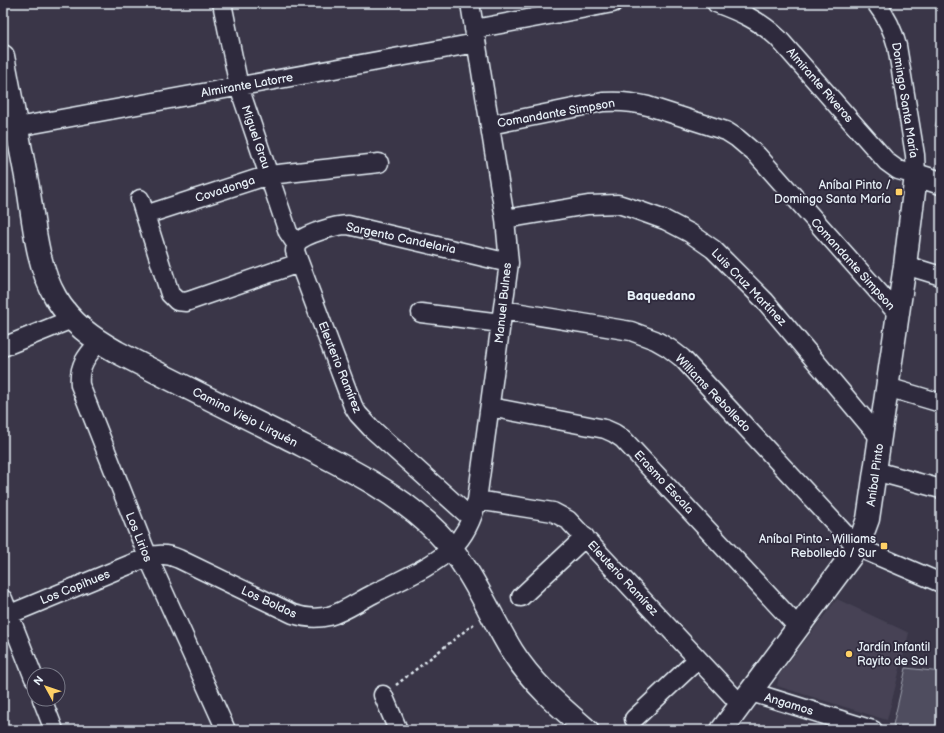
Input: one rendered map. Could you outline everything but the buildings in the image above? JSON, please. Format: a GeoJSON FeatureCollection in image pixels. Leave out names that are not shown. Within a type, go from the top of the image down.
{"type":"FeatureCollection","features":[{"type":"Feature","properties":{"kind":"street","name":"Miguel Grau"},"geometry":{"type":"LineString","coordinates":[[222,3],[239,86],[288,232],[296,244]]}},
{"type":"Feature","properties":{"kind":"street","name":"Manuel Bulnes"},"geometry":{"type":"LineString","coordinates":[[451,548],[464,532],[472,518],[477,500],[508,263],[505,219],[470,3]]}},
{"type":"Feature","properties":{"kind":"street"},"geometry":{"type":"LineString","coordinates":[[475,36],[613,3]]}},
{"type":"Feature","properties":{"kind":"street","name":"Almirante Riveros"},"geometry":{"type":"LineString","coordinates":[[716,3],[744,14],[770,30],[887,162],[898,170],[916,175]]}},
{"type":"Feature","properties":{"kind":"street","name":"Domingo Santa María"},"geometry":{"type":"LineString","coordinates":[[876,3],[888,20],[897,46],[915,155],[916,175],[941,183]]}},
{"type":"Feature","properties":{"kind":"street","name":"Almirante Latorre"},"geometry":{"type":"LineString","coordinates":[[17,128],[239,86],[475,36]]}},
{"type":"Feature","properties":{"kind":"street","name":"Camino Viejo Lirquén"},"geometry":{"type":"LineString","coordinates":[[4,66],[44,272],[56,299],[72,319],[99,342],[135,362],[323,456],[362,477],[411,509],[439,534],[462,563],[513,652],[537,684],[550,698],[587,730]]}},
{"type":"Feature","properties":{"kind":"street","name":"Comandante Simpson"},"geometry":{"type":"LineString","coordinates":[[490,125],[603,102],[616,101],[638,103],[726,131],[757,155],[898,314]]}},
{"type":"Feature","properties":{"kind":"street","name":"Covadonga"},"geometry":{"type":"LineString","coordinates":[[299,263],[186,302],[177,301],[170,294],[142,207],[269,175],[379,162]]}},
{"type":"Feature","properties":{"kind":"street","name":"Aníbal Pinto"},"geometry":{"type":"LineString","coordinates":[[722,730],[857,547],[868,519],[888,387],[916,175]]}},
{"type":"Feature","properties":{"kind":"street","name":"Luis Cruz Martínez"},"geometry":{"type":"LineString","coordinates":[[505,219],[588,205],[618,204],[658,218],[690,233],[712,249],[765,301],[880,438]]}},
{"type":"Feature","properties":{"kind":"street","name":"Sargento Candelaria"},"geometry":{"type":"LineString","coordinates":[[296,244],[301,239],[311,235],[338,226],[348,225],[508,263]]}},
{"type":"Feature","properties":{"kind":"street","name":"Eleuterio Ramírez"},"geometry":{"type":"LineString","coordinates":[[296,244],[295,251],[299,263],[358,414],[371,428],[472,518]]}},
{"type":"Feature","properties":{"kind":"street"},"geometry":{"type":"LineString","coordinates":[[905,265],[941,276]]}},
{"type":"Feature","properties":{"kind":"street","name":"Williams Rebolledo"},"geometry":{"type":"LineString","coordinates":[[421,313],[502,317],[631,331],[655,340],[669,348],[694,370],[857,547]]}},
{"type":"Feature","properties":{"kind":"street"},"geometry":{"type":"LineString","coordinates":[[3,347],[72,319]]}},
{"type":"Feature","properties":{"kind":"street","name":"Los Lirios"},"geometry":{"type":"LineString","coordinates":[[99,342],[82,365],[80,385],[148,557],[226,730]]}},
{"type":"Feature","properties":{"kind":"street"},"geometry":{"type":"LineString","coordinates":[[888,387],[941,403]]}},
{"type":"Feature","properties":{"kind":"street","name":"Erasmo Escala"},"geometry":{"type":"LineString","coordinates":[[490,407],[605,429],[623,439],[798,627]]}},
{"type":"Feature","properties":{"kind":"street"},"geometry":{"type":"LineString","coordinates":[[876,471],[941,489]]}},
{"type":"Feature","properties":{"kind":"street","name":"Eleuterio Ramírez"},"geometry":{"type":"LineString","coordinates":[[477,500],[553,512],[568,520],[698,659],[746,699]]}},
{"type":"Feature","properties":{"kind":"street"},"geometry":{"type":"LineString","coordinates":[[521,597],[585,538]]}},
{"type":"Feature","properties":{"kind":"street"},"geometry":{"type":"LineString","coordinates":[[857,547],[941,583]]}},
{"type":"Feature","properties":{"kind":"street","name":"Los Boldos"},"geometry":{"type":"LineString","coordinates":[[148,557],[164,554],[172,555],[293,614],[310,618],[320,618],[339,612],[432,563],[451,548]]}},
{"type":"Feature","properties":{"kind":"street","name":"Los Copihues"},"geometry":{"type":"LineString","coordinates":[[5,610],[148,557]]}},
{"type":"Feature","properties":{"kind":"street"},"geometry":{"type":"LineString","coordinates":[[5,610],[29,667]]}},
{"type":"Feature","properties":{"kind":"street"},"geometry":{"type":"LineString","coordinates":[[634,719],[698,659]]}},
{"type":"Feature","properties":{"kind":"street"},"geometry":{"type":"LineString","coordinates":[[383,695],[398,730]]}},
{"type":"Feature","properties":{"kind":"street","name":"Angamos"},"geometry":{"type":"LineString","coordinates":[[746,699],[873,730]]}},
{"type":"Feature","properties":{"kind":"street"},"geometry":{"type":"LineString","coordinates":[[45,707],[54,730]]}},
{"type":"Feature","properties":{"kind":"path"},"geometry":{"type":"LineString","coordinates":[[383,695],[490,612]]}},
{"type":"Feature","properties":{"kind":"shaded area"},"geometry":{"type":"Polygon","coordinates":[[[941,105],[941,127],[935,126],[941,105]]]}},
{"type":"Feature","properties":{"kind":"shaded area","name":"Jardín Infantil Rayito de Sol"},"geometry":{"type":"Polygon","coordinates":[[[837,599],[909,633],[887,720],[777,686],[779,675],[837,599]]]}},
{"type":"Feature","properties":{"kind":"shaded area"},"geometry":{"type":"Polygon","coordinates":[[[906,668],[941,672],[941,730],[909,730],[893,725],[906,668]]]}},
{"type":"Feature","properties":{"kind":"place","name":"Aníbal Pinto / Domingo Santa María"},"geometry":{"type":"Point","coordinates":[899,192]}},
{"type":"Feature","properties":{"kind":"place","name":"Aníbal Pinto - Williams Rebolledo / Sur"},"geometry":{"type":"Point","coordinates":[884,546]}},
{"type":"Feature","properties":{"kind":"place","name":"Jardín Infantil Rayito de Sol"},"geometry":{"type":"Point","coordinates":[849,654]}},
{"type":"Feature","properties":{"kind":"district","name":"Baquedano"},"geometry":{"type":"Point","coordinates":[661,295]}}]}
